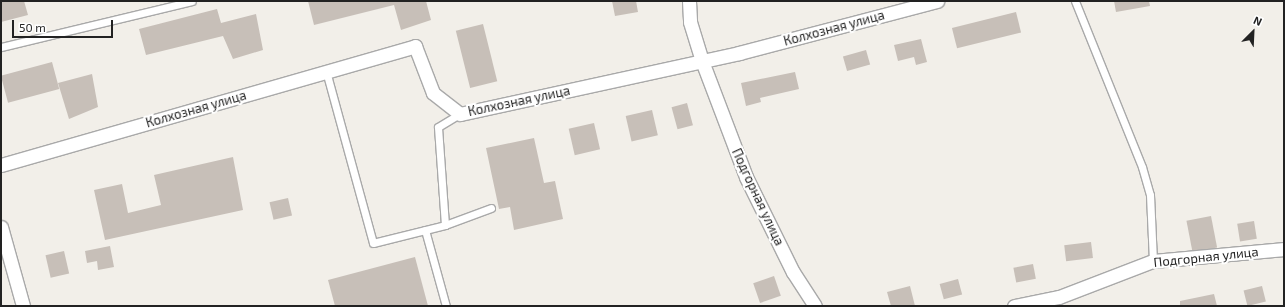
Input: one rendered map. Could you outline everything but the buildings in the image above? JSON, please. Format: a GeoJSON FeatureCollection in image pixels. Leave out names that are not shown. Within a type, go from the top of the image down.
{"type":"FeatureCollection","features":[{"type":"Feature","properties":{"kind":"street","name":"Подгорная улица"},"geometry":{"type":"LineString","coordinates":[[689,1],[690,22],[702,61],[746,177],[793,272],[816,306]]}},
{"type":"Feature","properties":{"kind":"street","name":"Колхозная улица"},"geometry":{"type":"LineString","coordinates":[[1,165],[415,46],[433,93],[460,114],[702,61],[938,1]]}},
{"type":"Feature","properties":{"kind":"street"},"geometry":{"type":"LineString","coordinates":[[1,227],[23,306]]}},
{"type":"Feature","properties":{"kind":"street","name":"Подгорная улица"},"geometry":{"type":"LineString","coordinates":[[1014,306],[1059,297],[1153,261],[1284,249]]}},
{"type":"Feature","properties":{"kind":"lane"},"geometry":{"type":"LineString","coordinates":[[1,47],[192,1]]}},
{"type":"Feature","properties":{"kind":"lane"},"geometry":{"type":"LineString","coordinates":[[1075,1],[1142,167],[1150,195],[1153,261]]}},
{"type":"Feature","properties":{"kind":"lane"},"geometry":{"type":"LineString","coordinates":[[326,72],[373,244],[445,225],[492,208]]}},
{"type":"Feature","properties":{"kind":"lane"},"geometry":{"type":"LineString","coordinates":[[445,225],[438,127],[460,114]]}},
{"type":"Feature","properties":{"kind":"lane"},"geometry":{"type":"LineString","coordinates":[[425,230],[446,306]]}}]}
